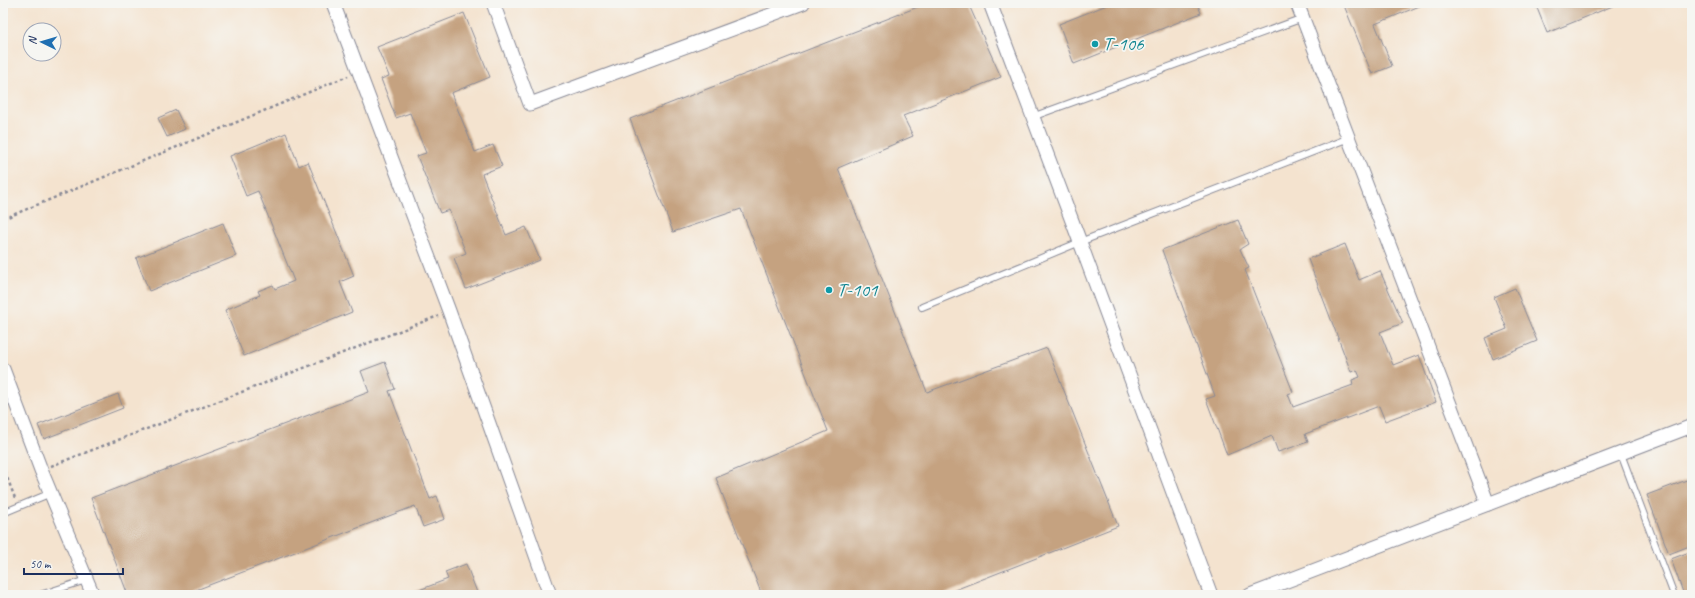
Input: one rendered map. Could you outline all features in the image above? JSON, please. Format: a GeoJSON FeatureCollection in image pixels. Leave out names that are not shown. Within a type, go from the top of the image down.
{"type":"FeatureCollection","features":[{"type":"Feature","properties":{"kind":"street"},"geometry":{"type":"LineString","coordinates":[[333,3],[449,311],[550,595]]}},
{"type":"Feature","properties":{"kind":"street"},"geometry":{"type":"LineString","coordinates":[[493,3],[530,104],[803,3]]}},
{"type":"Feature","properties":{"kind":"street"},"geometry":{"type":"LineString","coordinates":[[990,3],[1212,595]]}},
{"type":"Feature","properties":{"kind":"street"},"geometry":{"type":"LineString","coordinates":[[1297,3],[1488,504]]}},
{"type":"Feature","properties":{"kind":"street"},"geometry":{"type":"LineString","coordinates":[[3,369],[41,470],[86,580],[94,595]]}},
{"type":"Feature","properties":{"kind":"street"},"geometry":{"type":"LineString","coordinates":[[1250,595],[1692,426]]}},
{"type":"Feature","properties":{"kind":"lane"},"geometry":{"type":"LineString","coordinates":[[1032,117],[1303,18]]}},
{"type":"Feature","properties":{"kind":"lane"},"geometry":{"type":"LineString","coordinates":[[922,307],[1080,242],[1349,138]]}},
{"type":"Feature","properties":{"kind":"lane"},"geometry":{"type":"LineString","coordinates":[[1621,454],[1674,595]]}},
{"type":"Feature","properties":{"kind":"lane"},"geometry":{"type":"LineString","coordinates":[[3,513],[51,493]]}},
{"type":"Feature","properties":{"kind":"lane"},"geometry":{"type":"LineString","coordinates":[[40,595],[86,580]]}},
{"type":"Feature","properties":{"kind":"path"},"geometry":{"type":"LineString","coordinates":[[3,219],[359,72]]}},
{"type":"Feature","properties":{"kind":"path"},"geometry":{"type":"LineString","coordinates":[[41,470],[449,311]]}},
{"type":"Feature","properties":{"kind":"path"},"geometry":{"type":"LineString","coordinates":[[3,467],[18,508]]}},
{"type":"Feature","properties":{"kind":"building","name":"Т-101"},"geometry":{"type":"Polygon","coordinates":[[[928,3],[968,3],[1001,77],[903,116],[913,136],[838,168],[927,392],[1047,348],[1118,526],[942,595],[762,595],[716,478],[828,431],[741,209],[673,232],[630,119],[928,3]]]}},
{"type":"Feature","properties":{"kind":"building","name":"Т-106"},"geometry":{"type":"Polygon","coordinates":[[[1112,3],[1197,3],[1201,13],[1074,64],[1059,24],[1112,3]]]}},
{"type":"Feature","properties":{"kind":"building"},"geometry":{"type":"Polygon","coordinates":[[[1343,3],[1427,3],[1375,24],[1392,66],[1372,74],[1343,3]]]}},
{"type":"Feature","properties":{"kind":"building"},"geometry":{"type":"Polygon","coordinates":[[[1535,3],[1620,3],[1547,33],[1535,3]]]}},
{"type":"Feature","properties":{"kind":"building"},"geometry":{"type":"Polygon","coordinates":[[[464,13],[490,77],[451,93],[475,152],[493,145],[502,166],[482,174],[506,235],[526,227],[540,260],[466,289],[454,258],[466,253],[449,210],[440,213],[417,156],[426,153],[410,113],[396,118],[381,79],[389,76],[377,47],[464,13]]]}},
{"type":"Feature","properties":{"kind":"building"},"geometry":{"type":"Polygon","coordinates":[[[176,110],[185,129],[167,137],[158,118],[176,110]]]}},
{"type":"Feature","properties":{"kind":"building"},"geometry":{"type":"Polygon","coordinates":[[[286,133],[299,166],[308,162],[354,276],[340,282],[352,312],[244,356],[225,310],[260,295],[258,291],[273,285],[275,289],[294,281],[258,191],[246,196],[230,156],[286,133]]]}},
{"type":"Feature","properties":{"kind":"building"},"geometry":{"type":"Polygon","coordinates":[[[1238,220],[1248,244],[1240,249],[1249,268],[1245,270],[1293,392],[1288,394],[1293,407],[1353,385],[1352,380],[1360,377],[1357,370],[1351,372],[1308,259],[1345,244],[1359,280],[1380,271],[1403,323],[1380,332],[1393,365],[1419,355],[1436,402],[1385,421],[1379,406],[1305,434],[1308,442],[1278,452],[1272,436],[1227,455],[1206,399],[1215,396],[1162,250],[1238,220]]]}},
{"type":"Feature","properties":{"kind":"building"},"geometry":{"type":"Polygon","coordinates":[[[223,223],[236,256],[149,291],[136,258],[223,223]]]}},
{"type":"Feature","properties":{"kind":"building"},"geometry":{"type":"Polygon","coordinates":[[[1515,288],[1537,341],[1493,359],[1485,338],[1507,329],[1494,297],[1515,288]]]}},
{"type":"Feature","properties":{"kind":"building"},"geometry":{"type":"Polygon","coordinates":[[[385,362],[395,389],[389,391],[430,499],[437,496],[445,519],[423,527],[415,506],[183,595],[128,595],[91,498],[369,392],[361,371],[385,362]]]}},
{"type":"Feature","properties":{"kind":"building"},"geometry":{"type":"Polygon","coordinates":[[[118,394],[123,408],[44,439],[38,425],[118,394]]]}},
{"type":"Feature","properties":{"kind":"building"},"geometry":{"type":"Polygon","coordinates":[[[1692,478],[1692,545],[1669,554],[1647,495],[1692,478]]]}},
{"type":"Feature","properties":{"kind":"building"},"geometry":{"type":"Polygon","coordinates":[[[1692,551],[1692,595],[1684,595],[1671,559],[1692,551]]]}},
{"type":"Feature","properties":{"kind":"building"},"geometry":{"type":"Polygon","coordinates":[[[466,564],[478,595],[406,595],[448,579],[445,572],[466,564]]]}},
{"type":"Feature","properties":{"kind":"place","name":"Т-106"},"geometry":{"type":"Point","coordinates":[1095,44]}},
{"type":"Feature","properties":{"kind":"place","name":"Т-101"},"geometry":{"type":"Point","coordinates":[829,290]}}]}
